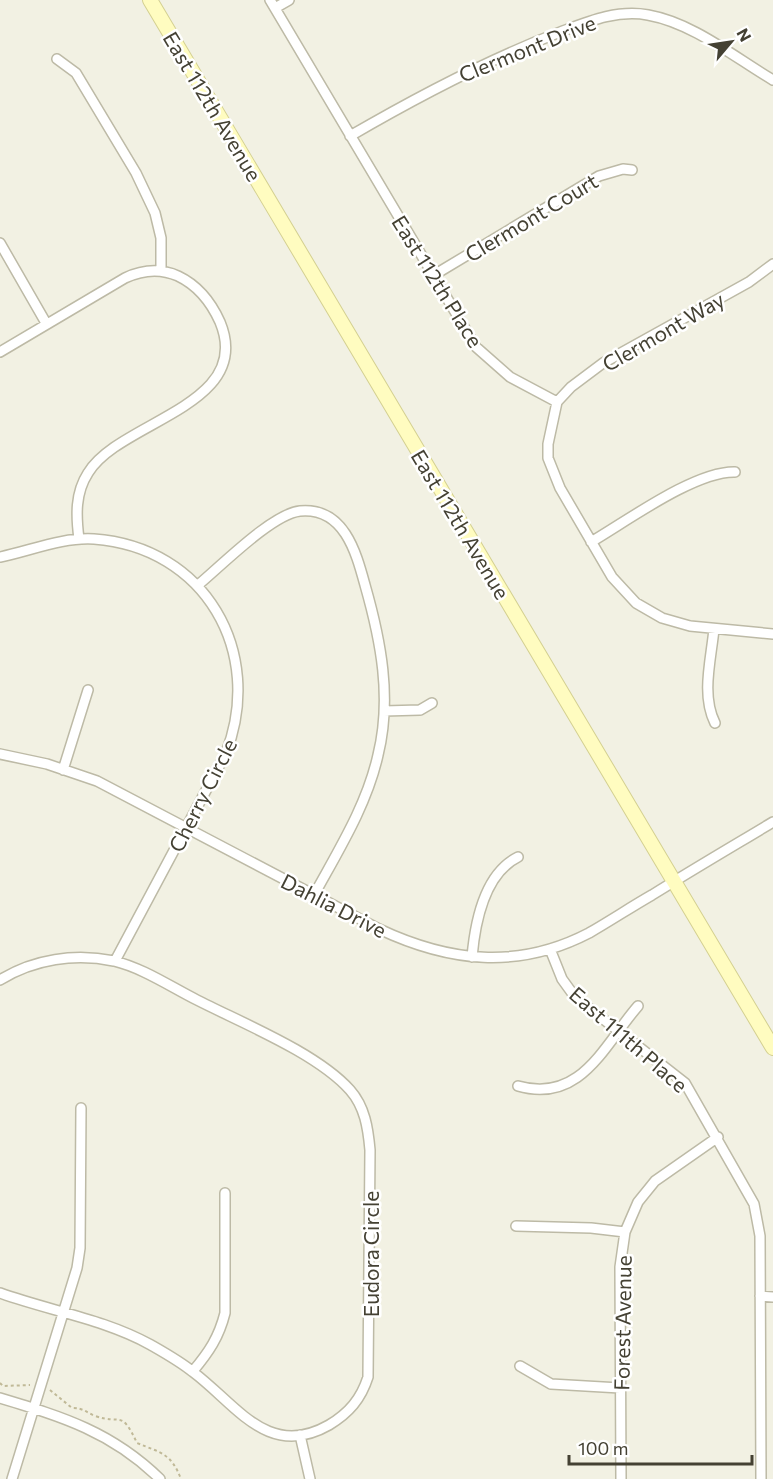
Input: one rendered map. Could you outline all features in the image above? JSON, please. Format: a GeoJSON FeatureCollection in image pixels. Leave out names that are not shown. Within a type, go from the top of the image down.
{"type":"FeatureCollection","features":[{"type":"Feature","properties":{"kind":"street","name":"East 112th Avenue"},"geometry":{"type":"LineString","coordinates":[[150,0],[773,1048]]}},
{"type":"Feature","properties":{"kind":"street"},"geometry":{"type":"LineString","coordinates":[[272,4],[289,0]]}},
{"type":"Feature","properties":{"kind":"street","name":"East 112th Place"},"geometry":{"type":"LineString","coordinates":[[272,4],[464,328],[484,355],[510,377],[557,402]]}},
{"type":"Feature","properties":{"kind":"street","name":"Clermont Drive"},"geometry":{"type":"LineString","coordinates":[[350,136],[474,67],[593,20],[617,14],[650,16],[678,25],[773,80]]}},
{"type":"Feature","properties":{"kind":"street"},"geometry":{"type":"LineString","coordinates":[[57,59],[76,73],[147,195],[159,225],[161,271]]}},
{"type":"Feature","properties":{"kind":"street","name":"Clermont Court"},"geometry":{"type":"LineString","coordinates":[[434,275],[599,176],[623,169],[632,170]]}},
{"type":"Feature","properties":{"kind":"street"},"geometry":{"type":"LineString","coordinates":[[0,243],[46,323]]}},
{"type":"Feature","properties":{"kind":"street","name":"Clermont Way"},"geometry":{"type":"LineString","coordinates":[[557,402],[571,387],[603,363],[749,282],[773,265]]}},
{"type":"Feature","properties":{"kind":"street"},"geometry":{"type":"LineString","coordinates":[[0,351],[132,274],[161,271],[189,282],[212,306],[223,331],[222,360],[213,381],[200,395],[113,448],[88,472],[78,499],[76,519],[79,539]]}},
{"type":"Feature","properties":{"kind":"street"},"geometry":{"type":"LineString","coordinates":[[557,402],[548,444],[549,458],[560,488],[621,589],[636,603],[662,618],[714,629],[773,634]]}},
{"type":"Feature","properties":{"kind":"street"},"geometry":{"type":"LineString","coordinates":[[591,542],[697,481],[716,473],[735,472]]}},
{"type":"Feature","properties":{"kind":"street"},"geometry":{"type":"LineString","coordinates":[[198,585],[284,515],[309,511],[336,522],[352,545],[378,628],[384,670],[384,711],[378,756],[361,805],[314,895]]}},
{"type":"Feature","properties":{"kind":"street","name":"Cherry Circle"},"geometry":{"type":"LineString","coordinates":[[0,557],[79,539],[109,541],[152,553],[174,566],[198,585],[216,610],[232,643],[238,676],[238,699],[236,724],[226,753],[116,962]]}},
{"type":"Feature","properties":{"kind":"street"},"geometry":{"type":"LineString","coordinates":[[714,629],[707,696],[708,709],[715,723]]}},
{"type":"Feature","properties":{"kind":"street"},"geometry":{"type":"LineString","coordinates":[[63,770],[88,690]]}},
{"type":"Feature","properties":{"kind":"street"},"geometry":{"type":"LineString","coordinates":[[384,711],[420,710],[432,703]]}},
{"type":"Feature","properties":{"kind":"street","name":"Dahlia Drive"},"geometry":{"type":"LineString","coordinates":[[0,754],[63,770],[121,792],[314,895],[420,948],[472,957],[550,949],[590,932],[773,822]]}},
{"type":"Feature","properties":{"kind":"street"},"geometry":{"type":"LineString","coordinates":[[472,957],[474,931],[480,911],[498,876],[507,864],[518,857]]}},
{"type":"Feature","properties":{"kind":"street","name":"East 111th Place"},"geometry":{"type":"LineString","coordinates":[[550,949],[562,979],[575,998],[685,1083],[718,1137],[757,1212],[760,1236],[761,1479]]}},
{"type":"Feature","properties":{"kind":"street","name":"Eudora Circle"},"geometry":{"type":"LineString","coordinates":[[0,980],[25,967],[56,959],[81,958],[116,962],[147,974],[296,1052],[337,1077],[351,1091],[364,1115],[370,1149],[368,1377],[358,1400],[342,1417],[324,1428],[300,1435],[272,1433],[253,1425],[193,1371],[133,1336],[0,1293]]}},
{"type":"Feature","properties":{"kind":"street"},"geometry":{"type":"LineString","coordinates":[[518,1086],[548,1089],[572,1082],[598,1057],[638,1005]]}},
{"type":"Feature","properties":{"kind":"street"},"geometry":{"type":"LineString","coordinates":[[12,1479],[64,1312],[80,1248],[81,1108]]}},
{"type":"Feature","properties":{"kind":"street","name":"Forest Avenue"},"geometry":{"type":"LineString","coordinates":[[621,1479],[620,1267],[625,1232],[638,1202],[655,1181],[718,1137]]}},
{"type":"Feature","properties":{"kind":"street"},"geometry":{"type":"LineString","coordinates":[[193,1371],[212,1348],[221,1331],[225,1313],[225,1193]]}},
{"type":"Feature","properties":{"kind":"street"},"geometry":{"type":"LineString","coordinates":[[516,1226],[591,1228],[625,1232]]}},
{"type":"Feature","properties":{"kind":"street"},"geometry":{"type":"LineString","coordinates":[[760,1296],[773,1296]]}},
{"type":"Feature","properties":{"kind":"street"},"geometry":{"type":"LineString","coordinates":[[520,1366],[551,1384],[620,1388]]}},
{"type":"Feature","properties":{"kind":"street"},"geometry":{"type":"LineString","coordinates":[[0,1398],[75,1421],[112,1440],[160,1479]]}},
{"type":"Feature","properties":{"kind":"street"},"geometry":{"type":"LineString","coordinates":[[300,1435],[310,1479]]}},
{"type":"Feature","properties":{"kind":"path"},"geometry":{"type":"LineString","coordinates":[[0,1383],[3,1386],[26,1384],[52,1390],[72,1408],[82,1408],[96,1416],[115,1417],[128,1424],[137,1443],[168,1456],[174,1461],[181,1479]]}}]}
